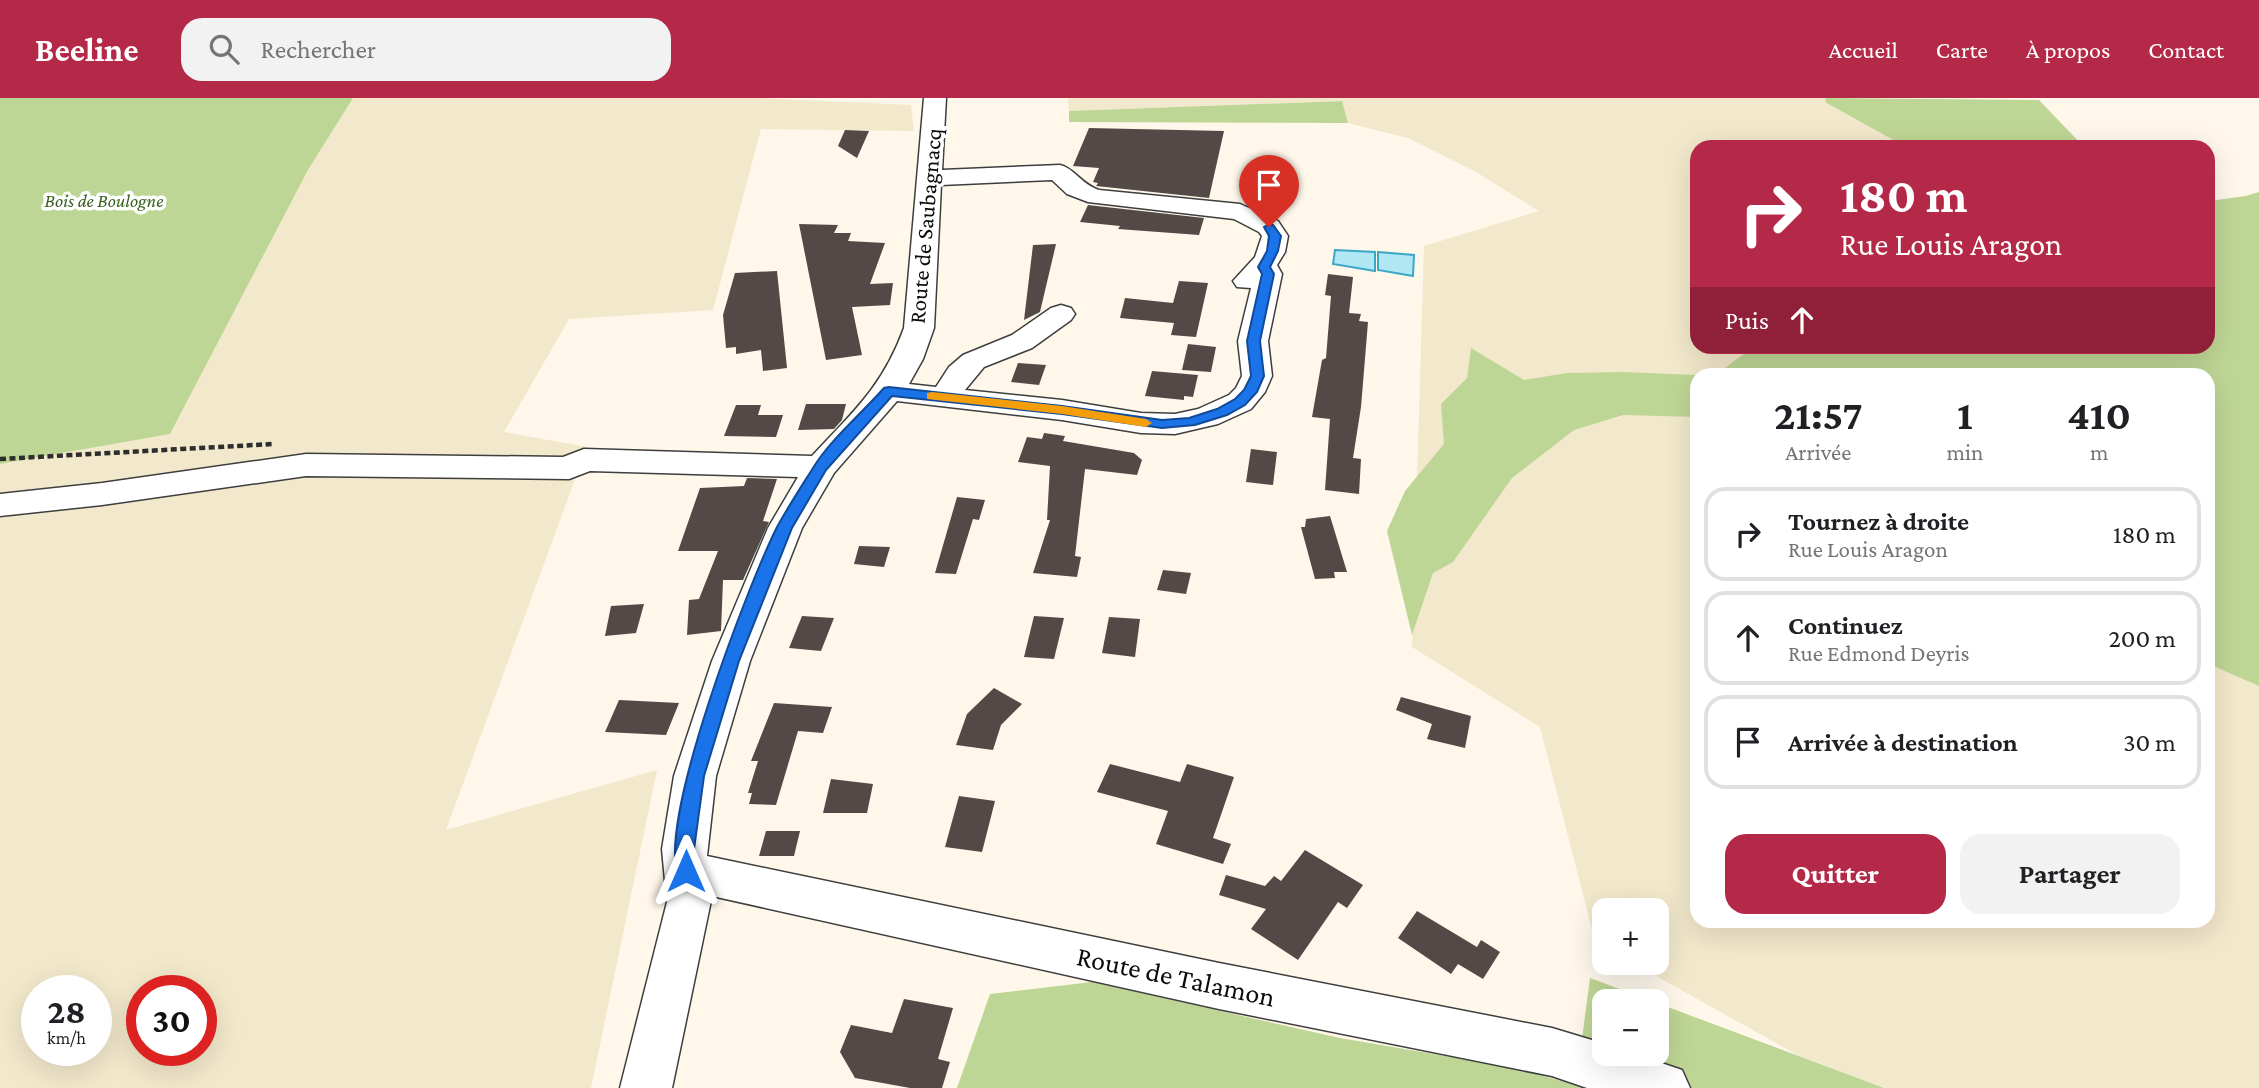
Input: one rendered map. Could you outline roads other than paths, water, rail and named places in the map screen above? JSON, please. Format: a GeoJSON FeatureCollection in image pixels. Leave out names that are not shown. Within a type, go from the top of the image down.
{"type":"FeatureCollection","features":[{"type":"Feature","properties":{"kind":"street","name":"Route de Saubagnacq"},"geometry":{"type":"LineString","coordinates":[[646,1088],[690,902],[684,849],[695,776],[731,661],[785,528],[821,467],[889,391],[908,359],[919,328],[935,98]]}},
{"type":"Feature","properties":{"kind":"street"},"geometry":{"type":"LineString","coordinates":[[889,391],[1062,410],[1141,423],[1190,422],[1222,412],[1240,402],[1250,392],[1257,376],[1252,304],[1268,274],[1264,267],[1273,251],[1275,236],[1269,227],[1240,212],[1097,197],[1079,192],[1066,184],[1060,172],[929,178]]}},
{"type":"Feature","properties":{"kind":"street"},"geometry":{"type":"LineString","coordinates":[[946,397],[961,371],[975,359],[1018,344],[1062,314]]}},
{"type":"Feature","properties":{"kind":"street"},"geometry":{"type":"LineString","coordinates":[[0,505],[102,494],[306,465],[569,468],[584,460],[821,467]]}},
{"type":"Feature","properties":{"kind":"street","name":"Route de Talamon"},"geometry":{"type":"LineString","coordinates":[[686,871],[1219,986],[1552,1052],[1664,1088]]}},
{"type":"Feature","properties":{"kind":"water"},"geometry":{"type":"Polygon","coordinates":[[[1335,250],[1375,252],[1375,271],[1333,264],[1335,250]]]}},
{"type":"Feature","properties":{"kind":"water"},"geometry":{"type":"Polygon","coordinates":[[[1378,252],[1414,255],[1413,276],[1378,270],[1378,252]]]}},
{"type":"Feature","properties":{"kind":"park label","name":"Bois de Boulogne"},"geometry":{"type":"Point","coordinates":[104,200]}}]}
